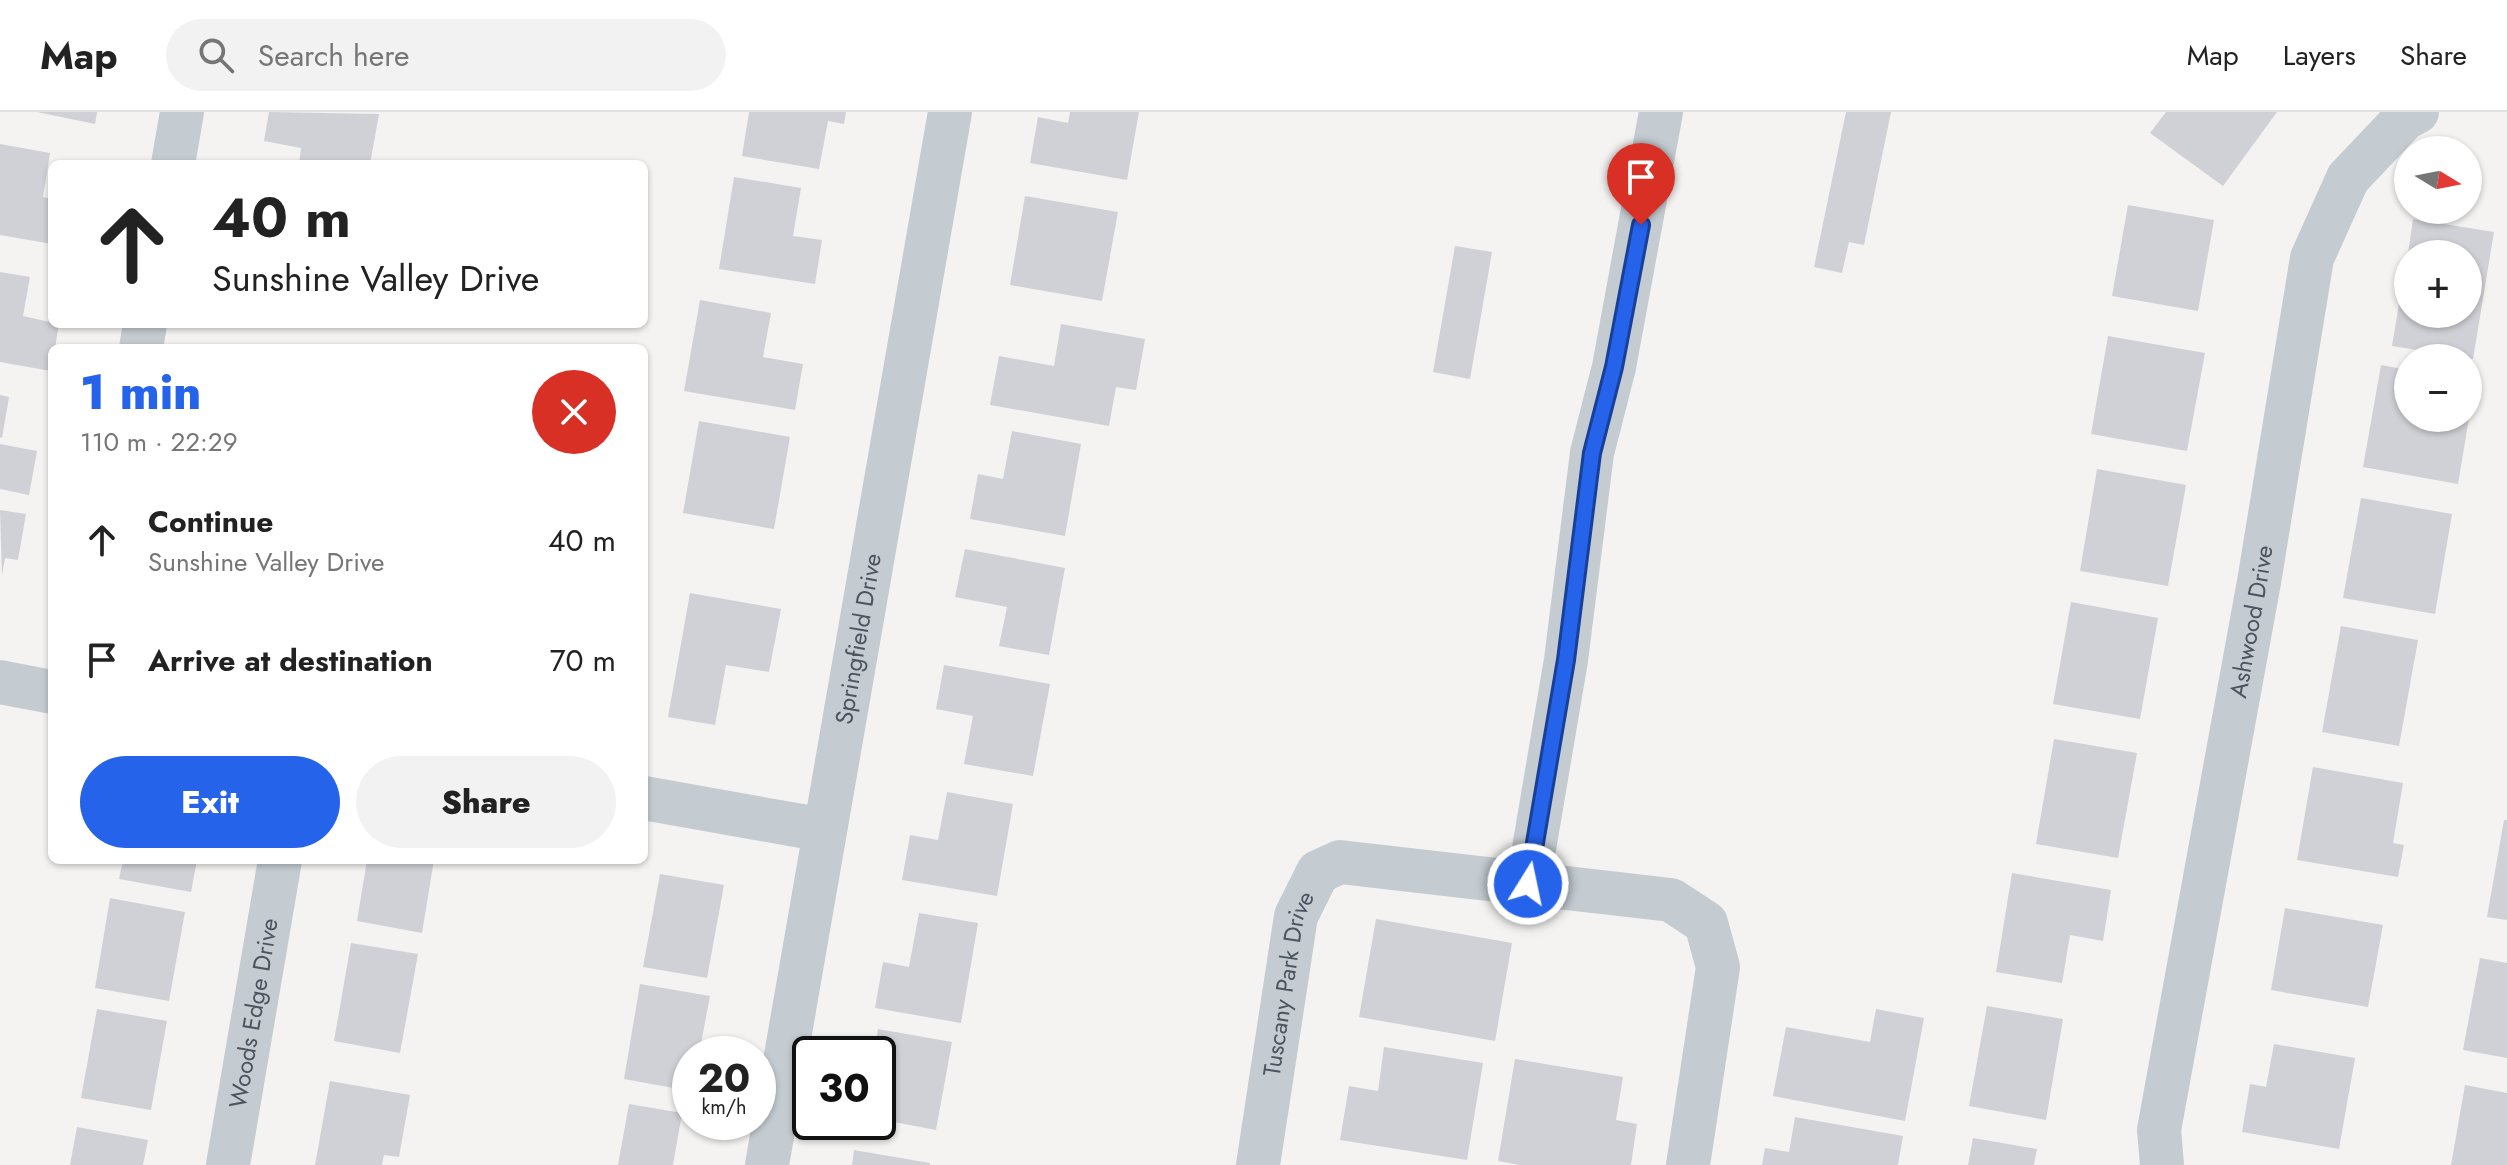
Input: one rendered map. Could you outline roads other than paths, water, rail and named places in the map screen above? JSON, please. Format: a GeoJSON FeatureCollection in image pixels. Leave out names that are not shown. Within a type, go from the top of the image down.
{"type":"FeatureCollection","features":[{"type":"Feature","properties":{"kind":"street"},"geometry":{"type":"LineString","coordinates":[[174,160],[182,112]]}},
{"type":"Feature","properties":{"kind":"street","name":"Springfield Drive"},"geometry":{"type":"LineString","coordinates":[[767,1165],[950,112]]}},
{"type":"Feature","properties":{"kind":"street"},"geometry":{"type":"LineString","coordinates":[[1528,884],[1566,660],[1592,453],[1614,367],[1661,112]]}},
{"type":"Feature","properties":{"kind":"street","name":"Ashwood Drive"},"geometry":{"type":"LineString","coordinates":[[2162,1165],[2159,1130],[2259,582],[2312,258],[2348,178],[2404,119],[2417,112]]}},
{"type":"Feature","properties":{"kind":"street"},"geometry":{"type":"LineString","coordinates":[[0,682],[48,691]]}},
{"type":"Feature","properties":{"kind":"street"},"geometry":{"type":"LineString","coordinates":[[648,799],[824,830]]}},
{"type":"Feature","properties":{"kind":"street","name":"Tuscany Park Drive"},"geometry":{"type":"LineString","coordinates":[[1258,1165],[1296,916],[1318,872],[1340,862],[1671,900],[1706,923],[1718,967],[1688,1165]]}},
{"type":"Feature","properties":{"kind":"street","name":"Woods Edge Drive"},"geometry":{"type":"LineString","coordinates":[[228,1165],[279,864]]}}]}
